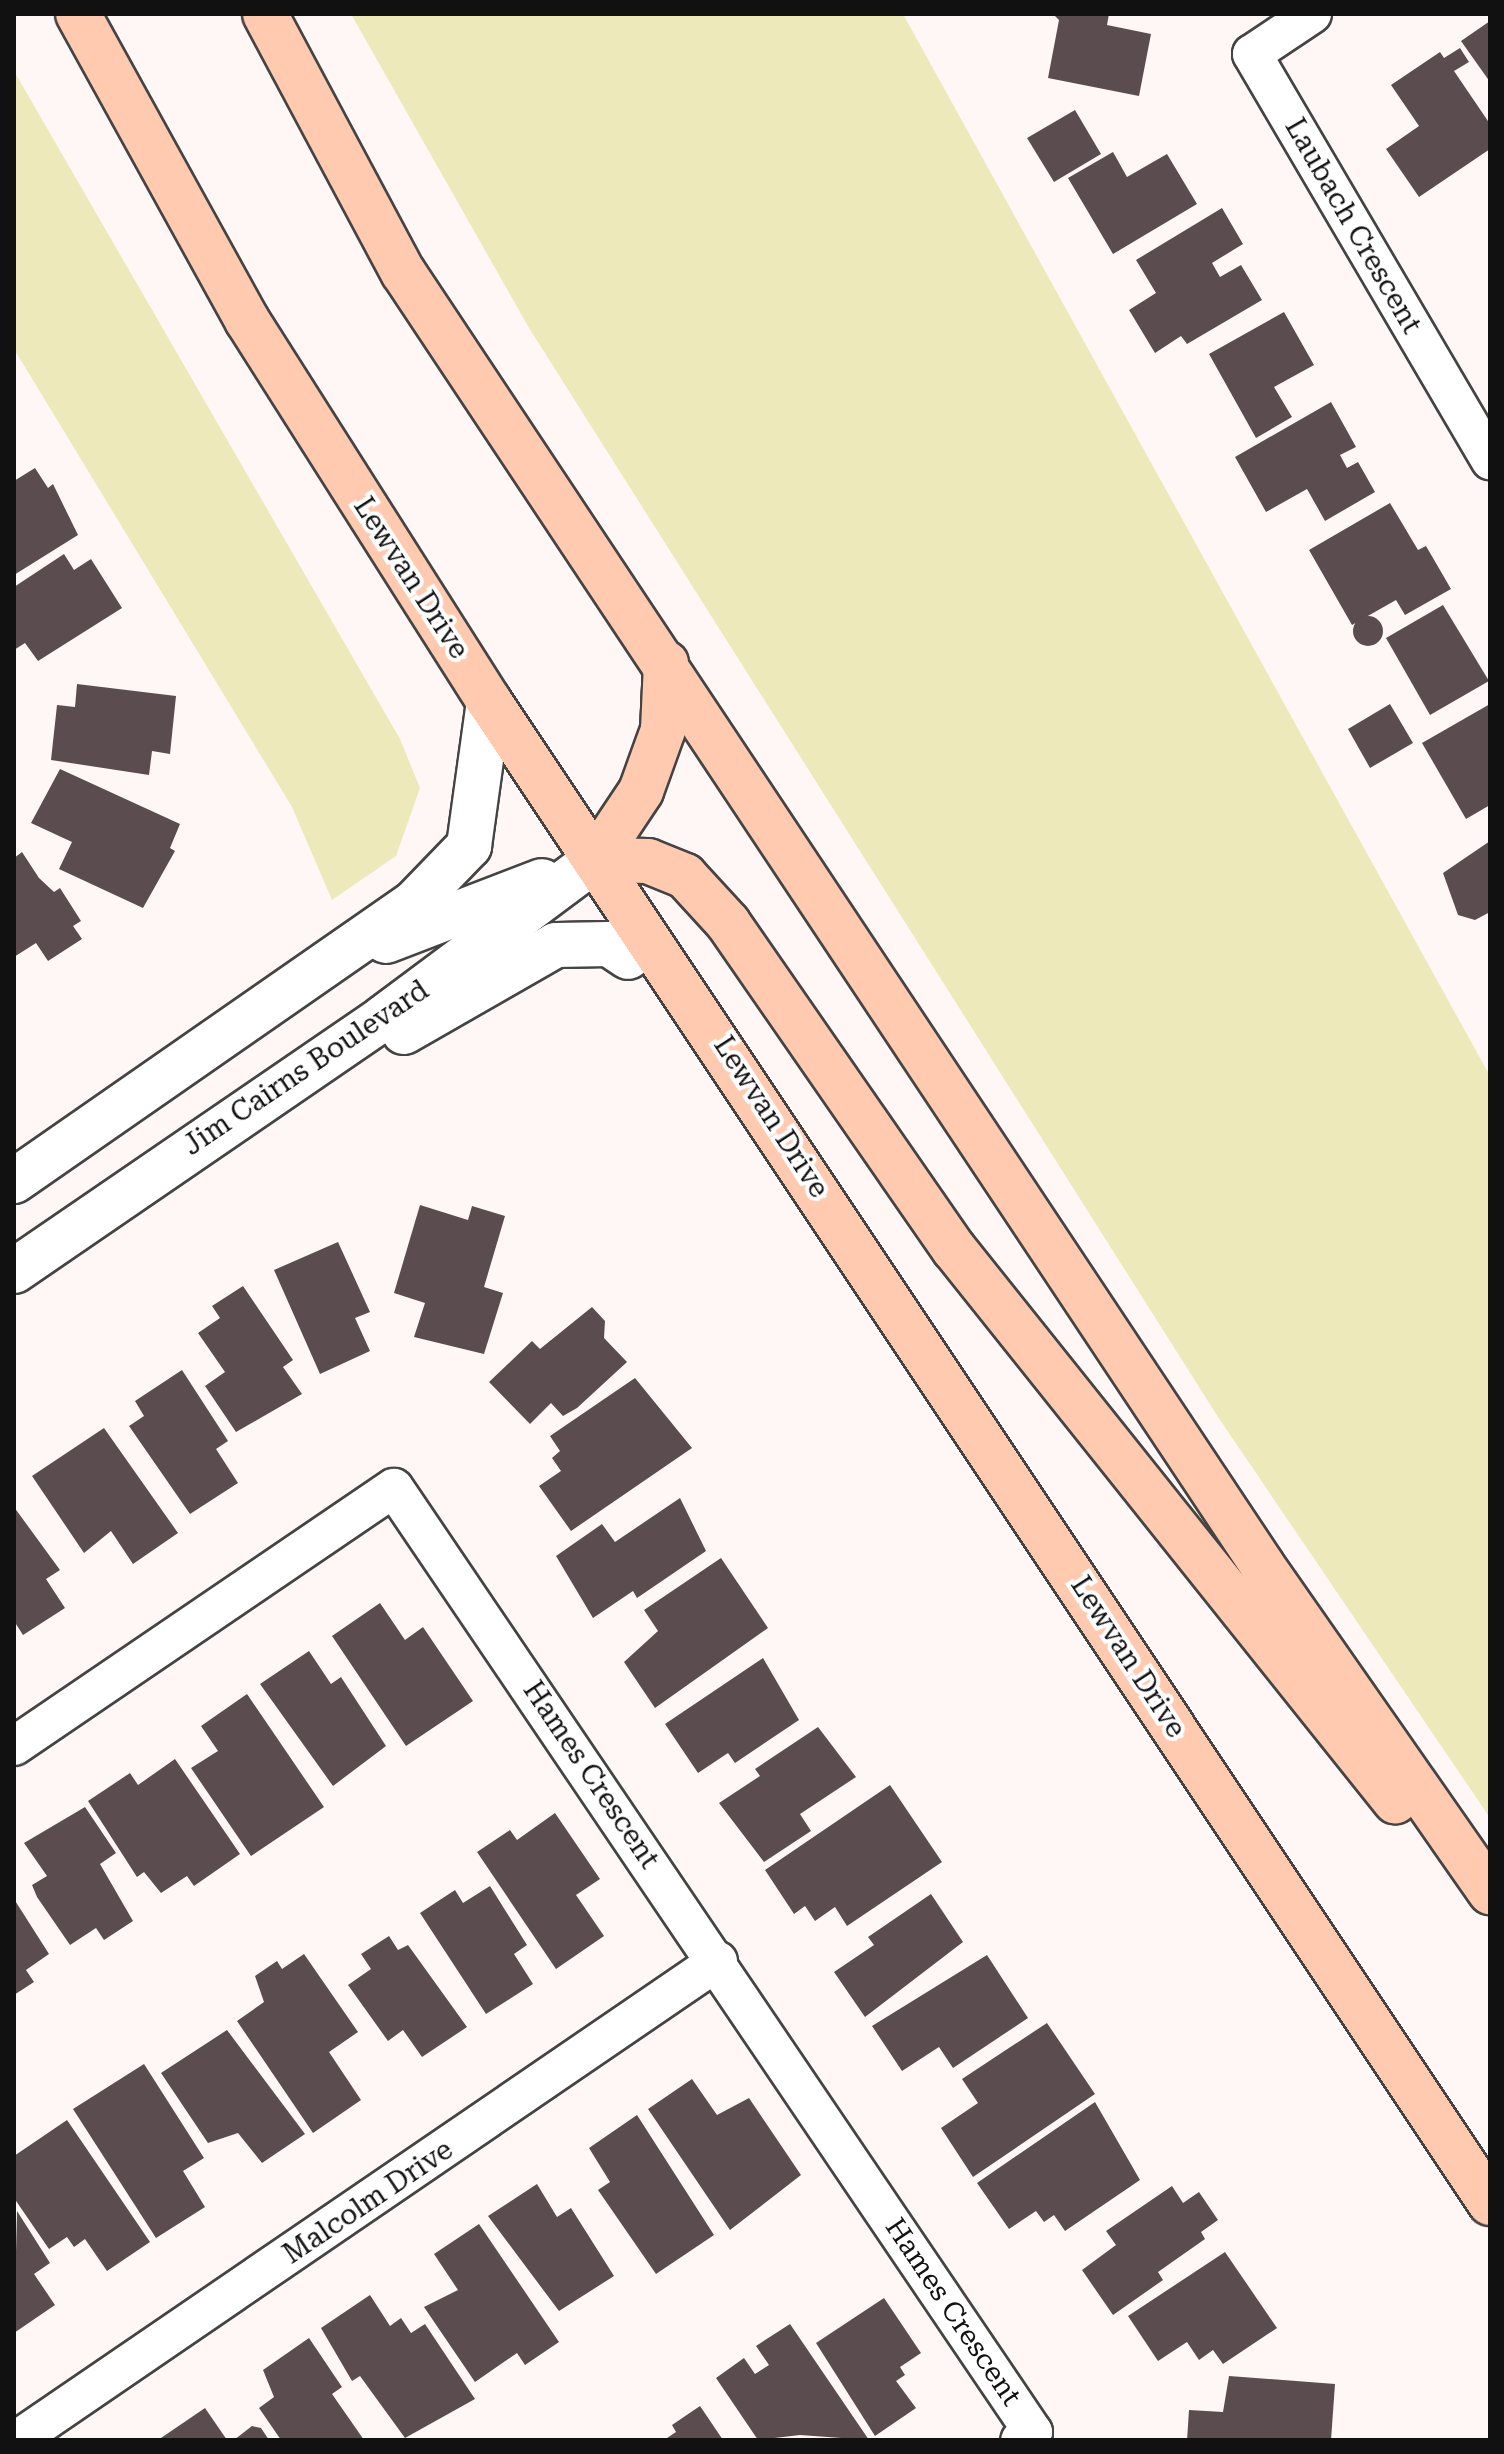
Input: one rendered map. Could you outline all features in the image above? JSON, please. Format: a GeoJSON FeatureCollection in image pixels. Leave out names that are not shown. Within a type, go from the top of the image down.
{"type":"FeatureCollection","features":[{"type":"Feature","properties":{"kind":"main road","name":"Lewvan Drive"},"geometry":{"type":"LineString","coordinates":[[78,14],[247,320],[489,701],[701,1011],[1490,2203]]}},
{"type":"Feature","properties":{"kind":"main road"},"geometry":{"type":"LineString","coordinates":[[265,14],[403,272],[666,663],[1262,1565],[1490,1892]]}},
{"type":"Feature","properties":{"kind":"main road"},"geometry":{"type":"LineString","coordinates":[[595,860],[641,791],[663,730],[666,663]]}},
{"type":"Feature","properties":{"kind":"main road"},"geometry":{"type":"LineString","coordinates":[[595,860],[648,861],[685,876],[728,923],[954,1249],[1490,1918]]}},
{"type":"Feature","properties":{"kind":"main road"},"geometry":{"type":"LineString","coordinates":[[628,957],[701,1011]]}},
{"type":"Feature","properties":{"kind":"street","name":"Laubach Crescent"},"geometry":{"type":"LineString","coordinates":[[1312,14],[1252,54],[1490,460]]}},
{"type":"Feature","properties":{"kind":"street"},"geometry":{"type":"LineString","coordinates":[[14,1181],[413,904],[469,846],[489,701]]}},
{"type":"Feature","properties":{"kind":"street"},"geometry":{"type":"LineString","coordinates":[[335,961],[595,860]]}},
{"type":"Feature","properties":{"kind":"street","name":"Jim Cairns Boulevard"},"geometry":{"type":"LineString","coordinates":[[14,1271],[383,1018],[595,860]]}},
{"type":"Feature","properties":{"kind":"street"},"geometry":{"type":"LineString","coordinates":[[220,1127],[556,945],[596,942],[628,957]]}},
{"type":"Feature","properties":{"kind":"street","name":"Hames Crescent"},"geometry":{"type":"LineString","coordinates":[[14,1746],[394,1488],[718,1961],[1033,2432],[1020,2440]]}},
{"type":"Feature","properties":{"kind":"street","name":"Malcolm Drive"},"geometry":{"type":"LineString","coordinates":[[17,2440],[718,1961]]}},
{"type":"Feature","properties":{"kind":"shaded area"},"geometry":{"type":"Polygon","coordinates":[[[351,14],[903,14],[1490,1076],[1490,1818],[1218,1417],[529,328],[351,14]]]}},
{"type":"Feature","properties":{"kind":"shaded area"},"geometry":{"type":"Polygon","coordinates":[[[14,71],[400,739],[420,788],[396,856],[332,900],[292,807],[14,349],[14,71]]]}},
{"type":"Feature","properties":{"kind":"building"},"geometry":{"type":"Polygon","coordinates":[[[1053,14],[1109,14],[1107,25],[1151,34],[1139,96],[1048,78],[1059,20],[1053,14]]]}},
{"type":"Feature","properties":{"kind":"building"},"geometry":{"type":"Polygon","coordinates":[[[1490,21],[1490,82],[1461,41],[1490,21]]]}},
{"type":"Feature","properties":{"kind":"building"},"geometry":{"type":"Polygon","coordinates":[[[1460,48],[1469,62],[1454,71],[1490,124],[1490,149],[1419,197],[1386,149],[1419,126],[1391,85],[1440,52],[1444,58],[1460,48]]]}},
{"type":"Feature","properties":{"kind":"building"},"geometry":{"type":"Polygon","coordinates":[[[1075,110],[1101,154],[1054,182],[1027,138],[1075,110]]]}},
{"type":"Feature","properties":{"kind":"building"},"geometry":{"type":"Polygon","coordinates":[[[1113,152],[1127,177],[1167,154],[1197,204],[1113,254],[1068,178],[1113,152]]]}},
{"type":"Feature","properties":{"kind":"building"},"geometry":{"type":"Polygon","coordinates":[[[1222,208],[1243,244],[1212,263],[1220,277],[1241,265],[1262,300],[1187,344],[1181,336],[1155,353],[1129,310],[1156,293],[1136,260],[1222,208]]]}},
{"type":"Feature","properties":{"kind":"building"},"geometry":{"type":"Polygon","coordinates":[[[1284,312],[1314,365],[1274,387],[1292,417],[1256,438],[1209,354],[1284,312]]]}},
{"type":"Feature","properties":{"kind":"building"},"geometry":{"type":"Polygon","coordinates":[[[1331,402],[1356,447],[1340,455],[1347,468],[1358,462],[1375,492],[1325,521],[1307,489],[1266,512],[1235,457],[1331,402]]]}},
{"type":"Feature","properties":{"kind":"building"},"geometry":{"type":"Polygon","coordinates":[[[35,468],[48,488],[53,484],[78,535],[14,575],[14,481],[35,468]]]}},
{"type":"Feature","properties":{"kind":"building"},"geometry":{"type":"Polygon","coordinates":[[[1390,503],[1418,550],[1426,546],[1451,589],[1405,615],[1396,600],[1352,625],[1309,550],[1390,503]]]}},
{"type":"Feature","properties":{"kind":"building"},"geometry":{"type":"Polygon","coordinates":[[[64,554],[74,570],[91,559],[122,608],[38,661],[25,643],[14,650],[14,587],[64,554]]]}},
{"type":"Feature","properties":{"kind":"building"},"geometry":{"type":"Polygon","coordinates":[[[1443,605],[1489,681],[1430,715],[1386,638],[1443,605]]]}},
{"type":"Feature","properties":{"kind":"building"},"geometry":{"type":"Polygon","coordinates":[[[1368,616],[1379,620],[1383,631],[1379,642],[1368,646],[1357,642],[1353,631],[1357,620],[1368,616]]]}},
{"type":"Feature","properties":{"kind":"building"},"geometry":{"type":"Polygon","coordinates":[[[77,684],[176,696],[170,754],[152,751],[149,775],[51,760],[57,705],[75,707],[77,684]]]}},
{"type":"Feature","properties":{"kind":"building"},"geometry":{"type":"Polygon","coordinates":[[[1390,704],[1413,743],[1370,768],[1348,729],[1390,704]]]}},
{"type":"Feature","properties":{"kind":"building"},"geometry":{"type":"Polygon","coordinates":[[[1490,704],[1490,805],[1466,819],[1422,743],[1490,704]]]}},
{"type":"Feature","properties":{"kind":"building"},"geometry":{"type":"Polygon","coordinates":[[[60,769],[180,824],[170,848],[175,851],[143,908],[59,869],[72,842],[31,823],[60,769]]]}},
{"type":"Feature","properties":{"kind":"building"},"geometry":{"type":"Polygon","coordinates":[[[1490,841],[1490,912],[1475,920],[1458,915],[1443,873],[1490,841]]]}},
{"type":"Feature","properties":{"kind":"building"},"geometry":{"type":"Polygon","coordinates":[[[22,852],[39,878],[54,892],[60,888],[81,921],[73,926],[82,939],[48,961],[36,943],[14,957],[14,858],[22,852]]]}},
{"type":"Feature","properties":{"kind":"building"},"geometry":{"type":"Polygon","coordinates":[[[420,1205],[468,1220],[472,1206],[505,1216],[484,1287],[503,1293],[484,1354],[414,1337],[425,1303],[394,1293],[420,1205]]]}},
{"type":"Feature","properties":{"kind":"building"},"geometry":{"type":"Polygon","coordinates":[[[338,1242],[370,1312],[355,1318],[370,1351],[320,1374],[274,1270],[338,1242]]]}},
{"type":"Feature","properties":{"kind":"building"},"geometry":{"type":"Polygon","coordinates":[[[243,1286],[293,1360],[283,1367],[302,1394],[236,1432],[205,1386],[225,1372],[198,1333],[220,1318],[212,1306],[243,1286]]]}},
{"type":"Feature","properties":{"kind":"building"},"geometry":{"type":"Polygon","coordinates":[[[592,1307],[605,1321],[604,1338],[627,1362],[577,1408],[563,1416],[551,1403],[530,1424],[489,1382],[532,1341],[540,1349],[592,1307]]]}},
{"type":"Feature","properties":{"kind":"building"},"geometry":{"type":"Polygon","coordinates":[[[182,1370],[228,1441],[216,1449],[238,1483],[190,1514],[129,1426],[144,1416],[135,1401],[182,1370]]]}},
{"type":"Feature","properties":{"kind":"building"},"geometry":{"type":"Polygon","coordinates":[[[635,1378],[692,1448],[571,1531],[539,1486],[561,1471],[552,1458],[560,1451],[550,1436],[635,1378]]]}},
{"type":"Feature","properties":{"kind":"building"},"geometry":{"type":"Polygon","coordinates":[[[104,1428],[178,1533],[133,1564],[111,1531],[84,1553],[32,1476],[104,1428]]]}},
{"type":"Feature","properties":{"kind":"building"},"geometry":{"type":"Polygon","coordinates":[[[680,1498],[706,1551],[637,1598],[633,1591],[593,1618],[556,1556],[602,1524],[615,1542],[680,1498]]]}},
{"type":"Feature","properties":{"kind":"building"},"geometry":{"type":"Polygon","coordinates":[[[14,1507],[60,1570],[46,1579],[65,1608],[23,1635],[14,1621],[14,1507]]]}},
{"type":"Feature","properties":{"kind":"building"},"geometry":{"type":"Polygon","coordinates":[[[721,1558],[768,1628],[655,1708],[624,1662],[658,1631],[644,1610],[721,1558]]]}},
{"type":"Feature","properties":{"kind":"building"},"geometry":{"type":"Polygon","coordinates":[[[380,1603],[405,1640],[423,1627],[473,1701],[406,1746],[332,1636],[380,1603]]]}},
{"type":"Feature","properties":{"kind":"building"},"geometry":{"type":"Polygon","coordinates":[[[309,1651],[331,1684],[341,1677],[386,1746],[333,1786],[260,1684],[309,1651]]]}},
{"type":"Feature","properties":{"kind":"building"},"geometry":{"type":"Polygon","coordinates":[[[763,1658],[799,1720],[735,1763],[728,1753],[698,1773],[665,1724],[763,1658]]]}},
{"type":"Feature","properties":{"kind":"building"},"geometry":{"type":"Polygon","coordinates":[[[247,1694],[324,1807],[251,1856],[191,1768],[218,1751],[201,1726],[247,1694]]]}},
{"type":"Feature","properties":{"kind":"building"},"geometry":{"type":"Polygon","coordinates":[[[818,1727],[856,1777],[800,1814],[811,1831],[764,1862],[719,1803],[760,1776],[755,1769],[818,1727]]]}},
{"type":"Feature","properties":{"kind":"building"},"geometry":{"type":"Polygon","coordinates":[[[175,1759],[240,1854],[194,1886],[187,1876],[161,1893],[144,1872],[137,1877],[88,1801],[130,1773],[138,1785],[175,1759]]]}},
{"type":"Feature","properties":{"kind":"building"},"geometry":{"type":"Polygon","coordinates":[[[890,1785],[942,1862],[847,1926],[835,1907],[815,1921],[805,1906],[794,1914],[765,1870],[890,1785]]]}},
{"type":"Feature","properties":{"kind":"building"},"geometry":{"type":"Polygon","coordinates":[[[85,1807],[116,1853],[100,1864],[133,1921],[104,1940],[96,1928],[70,1945],[37,1897],[32,1885],[47,1876],[24,1843],[85,1807]]]}},
{"type":"Feature","properties":{"kind":"building"},"geometry":{"type":"Polygon","coordinates":[[[555,1813],[600,1879],[576,1895],[604,1936],[556,1969],[477,1852],[510,1830],[517,1840],[555,1813]]]}},
{"type":"Feature","properties":{"kind":"building"},"geometry":{"type":"Polygon","coordinates":[[[490,1886],[527,1945],[514,1954],[533,1984],[486,2014],[420,1913],[455,1890],[463,1903],[490,1886]]]}},
{"type":"Feature","properties":{"kind":"building"},"geometry":{"type":"Polygon","coordinates":[[[931,1894],[963,1942],[865,2017],[834,1972],[874,1945],[868,1937],[931,1894]]]}},
{"type":"Feature","properties":{"kind":"building"},"geometry":{"type":"Polygon","coordinates":[[[14,1899],[49,1954],[26,1970],[34,1982],[14,1995],[14,1899]]]}},
{"type":"Feature","properties":{"kind":"building"},"geometry":{"type":"Polygon","coordinates":[[[389,1936],[398,1950],[408,1945],[467,2027],[422,2057],[403,2030],[388,2041],[348,1985],[371,1969],[361,1954],[389,1936]]]}},
{"type":"Feature","properties":{"kind":"building"},"geometry":{"type":"Polygon","coordinates":[[[304,1954],[358,2032],[329,2052],[361,2100],[313,2133],[237,2021],[264,2002],[255,1976],[277,1961],[282,1969],[304,1954]]]}},
{"type":"Feature","properties":{"kind":"building"},"geometry":{"type":"Polygon","coordinates":[[[987,1955],[1028,2018],[953,2068],[939,2047],[902,2071],[872,2026],[987,1955]]]}},
{"type":"Feature","properties":{"kind":"building"},"geometry":{"type":"Polygon","coordinates":[[[1047,2023],[1095,2094],[973,2177],[941,2128],[978,2103],[962,2079],[1047,2023]]]}},
{"type":"Feature","properties":{"kind":"building"},"geometry":{"type":"Polygon","coordinates":[[[227,2030],[305,2134],[262,2163],[238,2133],[208,2143],[161,2073],[227,2030]]]}},
{"type":"Feature","properties":{"kind":"building"},"geometry":{"type":"Polygon","coordinates":[[[144,2064],[204,2158],[183,2171],[205,2207],[156,2238],[73,2109],[144,2064]]]}},
{"type":"Feature","properties":{"kind":"building"},"geometry":{"type":"Polygon","coordinates":[[[692,2079],[717,2115],[749,2098],[801,2175],[730,2230],[648,2109],[692,2079]]]}},
{"type":"Feature","properties":{"kind":"building"},"geometry":{"type":"Polygon","coordinates":[[[1095,2102],[1140,2180],[1065,2231],[1054,2215],[1044,2222],[1036,2211],[1009,2229],[977,2183],[1095,2102]]]}},
{"type":"Feature","properties":{"kind":"building"},"geometry":{"type":"Polygon","coordinates":[[[637,2115],[714,2235],[656,2274],[598,2190],[610,2182],[589,2148],[637,2115]]]}},
{"type":"Feature","properties":{"kind":"building"},"geometry":{"type":"Polygon","coordinates":[[[67,2120],[150,2242],[107,2271],[85,2239],[74,2247],[67,2237],[49,2249],[14,2198],[14,2156],[67,2120]]]}},
{"type":"Feature","properties":{"kind":"building"},"geometry":{"type":"Polygon","coordinates":[[[537,2184],[557,2217],[571,2208],[614,2276],[559,2311],[488,2216],[537,2184]]]}},
{"type":"Feature","properties":{"kind":"building"},"geometry":{"type":"Polygon","coordinates":[[[1172,2186],[1183,2203],[1199,2192],[1218,2220],[1201,2232],[1205,2239],[1158,2272],[1163,2280],[1113,2315],[1082,2270],[1116,2245],[1106,2231],[1172,2186]]]}},
{"type":"Feature","properties":{"kind":"building"},"geometry":{"type":"Polygon","coordinates":[[[17,2211],[50,2263],[34,2274],[55,2305],[14,2333],[17,2211]]]}},
{"type":"Feature","properties":{"kind":"building"},"geometry":{"type":"Polygon","coordinates":[[[479,2224],[559,2342],[525,2365],[517,2353],[475,2382],[424,2307],[458,2290],[434,2254],[479,2224]]]}},
{"type":"Feature","properties":{"kind":"building"},"geometry":{"type":"Polygon","coordinates":[[[1225,2252],[1277,2328],[1223,2364],[1213,2350],[1199,2360],[1187,2342],[1158,2361],[1128,2316],[1225,2252]]]}},
{"type":"Feature","properties":{"kind":"building"},"geometry":{"type":"Polygon","coordinates":[[[370,2295],[390,2326],[401,2318],[411,2333],[425,2324],[475,2399],[405,2438],[360,2376],[352,2381],[321,2328],[370,2295]]]}},
{"type":"Feature","properties":{"kind":"building"},"geometry":{"type":"Polygon","coordinates":[[[884,2298],[921,2353],[900,2367],[905,2375],[896,2381],[916,2408],[875,2436],[816,2343],[884,2298]]]}},
{"type":"Feature","properties":{"kind":"building"},"geometry":{"type":"Polygon","coordinates":[[[790,2324],[869,2440],[800,2435],[758,2440],[716,2378],[744,2358],[755,2374],[769,2365],[756,2346],[790,2324]]]}},
{"type":"Feature","properties":{"kind":"building"},"geometry":{"type":"Polygon","coordinates":[[[309,2338],[342,2387],[332,2394],[364,2440],[281,2440],[259,2408],[274,2397],[263,2370],[309,2338]]]}},
{"type":"Feature","properties":{"kind":"building"},"geometry":{"type":"Polygon","coordinates":[[[1229,2376],[1335,2384],[1331,2440],[1187,2440],[1189,2410],[1223,2412],[1229,2376]]]}},
{"type":"Feature","properties":{"kind":"building"},"geometry":{"type":"Polygon","coordinates":[[[700,2406],[723,2440],[664,2440],[676,2432],[672,2425],[700,2406]]]}},
{"type":"Feature","properties":{"kind":"building"},"geometry":{"type":"Polygon","coordinates":[[[205,2408],[227,2440],[158,2440],[205,2408]]]}},
{"type":"Feature","properties":{"kind":"building"},"geometry":{"type":"Polygon","coordinates":[[[252,2426],[261,2428],[269,2440],[234,2440],[252,2426]]]}}]}
